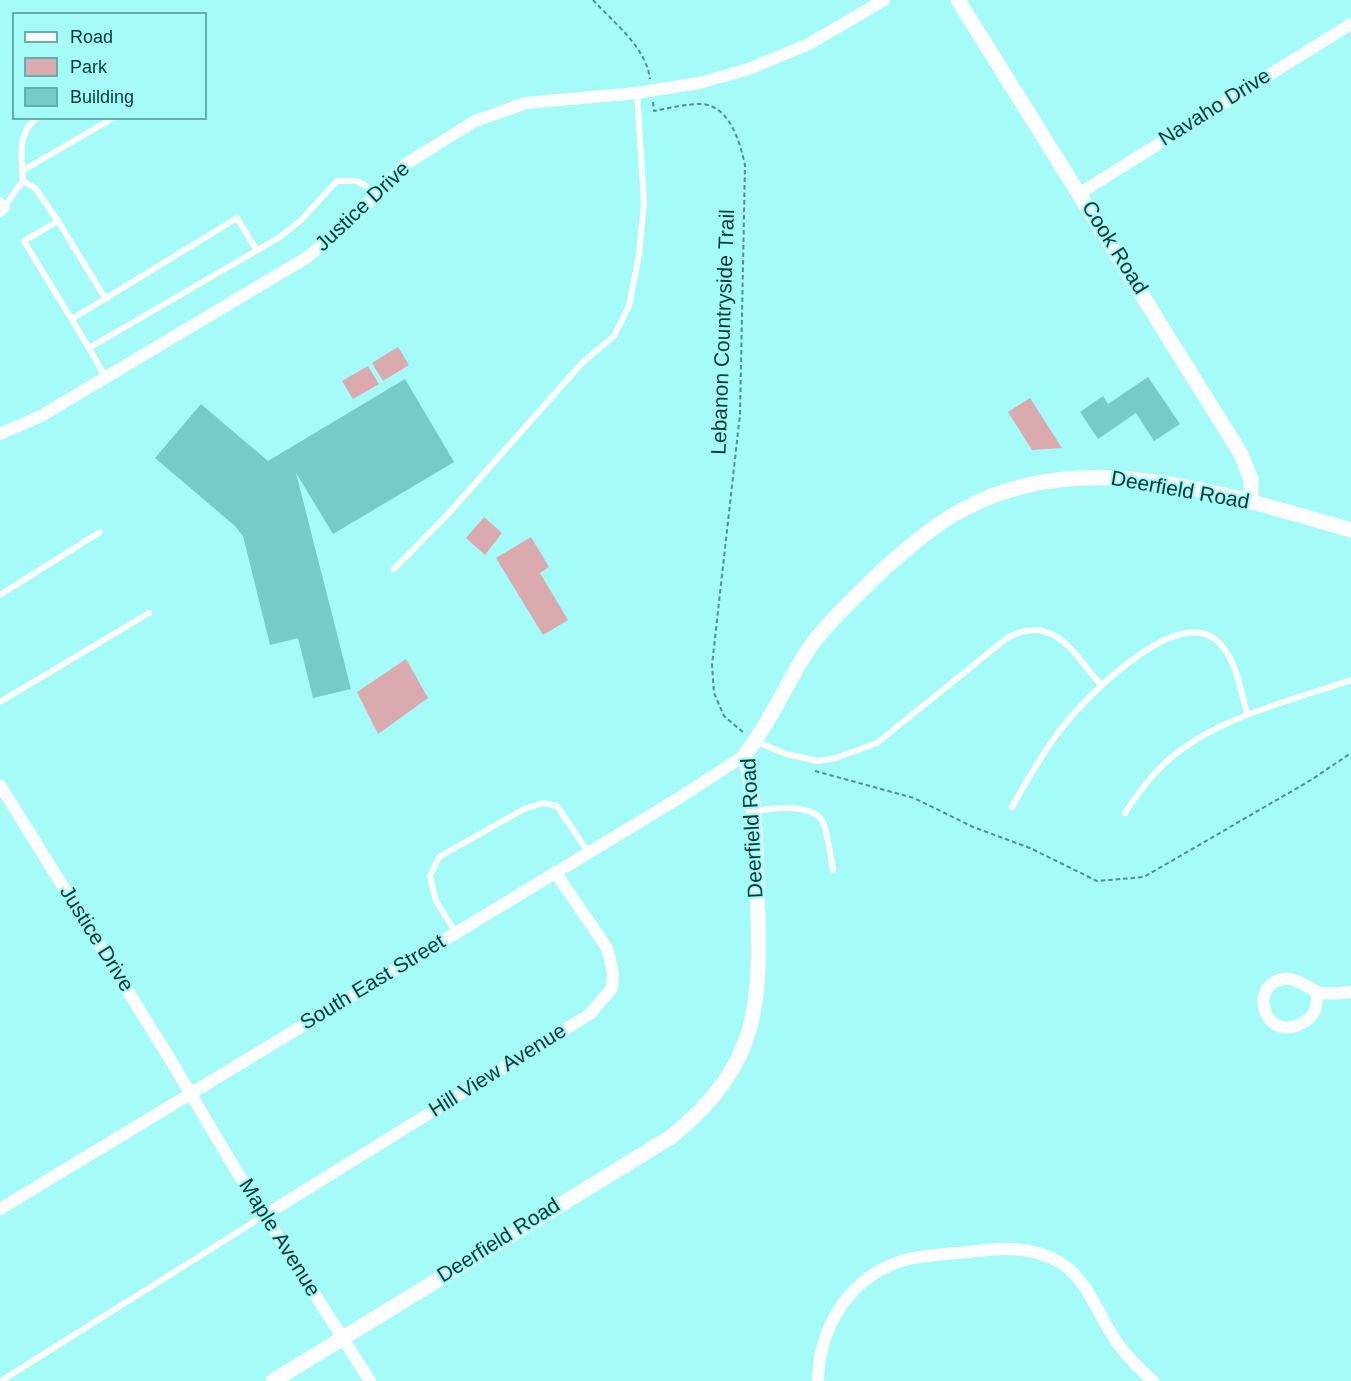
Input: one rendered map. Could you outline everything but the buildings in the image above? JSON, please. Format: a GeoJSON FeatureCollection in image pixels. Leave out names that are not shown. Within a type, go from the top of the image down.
{"type":"FeatureCollection","features":[{"type":"Feature","properties":{"kind":"street","name":"Justice Drive"},"geometry":{"type":"LineString","coordinates":[[0,434],[41,416],[306,258],[353,219],[404,165],[475,121],[526,103],[637,93],[699,83],[755,66],[809,44],[884,0]]}},
{"type":"Feature","properties":{"kind":"street","name":"Cook Road"},"geometry":{"type":"LineString","coordinates":[[958,0],[1241,454],[1251,479],[1251,503]]}},
{"type":"Feature","properties":{"kind":"street","name":"Navaho Drive"},"geometry":{"type":"LineString","coordinates":[[1080,193],[1351,24]]}},
{"type":"Feature","properties":{"kind":"street","name":"Deerfield Road"},"geometry":{"type":"LineString","coordinates":[[273,1381],[670,1137],[700,1112],[719,1090],[744,1047],[756,1001],[759,942],[755,811],[745,755],[765,726],[798,665],[815,640],[834,617],[914,543],[964,509],[1000,493],[1059,479],[1089,477],[1149,481],[1251,503],[1351,530]]}},
{"type":"Feature","properties":{"kind":"street","name":"South East Street"},"geometry":{"type":"LineString","coordinates":[[0,1209],[683,795],[745,755]]}},
{"type":"Feature","properties":{"kind":"street","name":"Justice Drive"},"geometry":{"type":"LineString","coordinates":[[0,785],[191,1094]]}},
{"type":"Feature","properties":{"kind":"street","name":"Hill View Avenue"},"geometry":{"type":"LineString","coordinates":[[265,1215],[590,1014],[612,988],[613,972],[607,948],[555,872]]}},
{"type":"Feature","properties":{"kind":"street"},"geometry":{"type":"LineString","coordinates":[[1318,992],[1314,1011],[1307,1021],[1295,1027],[1276,1026],[1264,1010],[1263,1000],[1266,990],[1272,983],[1281,979],[1300,982],[1318,992],[1336,994],[1351,992]]}},
{"type":"Feature","properties":{"kind":"street","name":"Maple Avenue"},"geometry":{"type":"LineString","coordinates":[[191,1094],[370,1381]]}},
{"type":"Feature","properties":{"kind":"street"},"geometry":{"type":"LineString","coordinates":[[818,1381],[820,1352],[825,1333],[845,1299],[866,1279],[885,1268],[907,1260],[940,1254],[1014,1248],[1043,1254],[1068,1269],[1087,1291],[1122,1350],[1153,1381]]}},
{"type":"Feature","properties":{"kind":"lane"},"geometry":{"type":"LineString","coordinates":[[394,569],[448,514],[582,363],[614,336],[628,306],[639,255],[644,203],[637,93]]}},
{"type":"Feature","properties":{"kind":"lane"},"geometry":{"type":"LineString","coordinates":[[1,206],[23,180],[21,155],[25,133],[34,120]]}},
{"type":"Feature","properties":{"kind":"lane"},"geometry":{"type":"LineString","coordinates":[[22,171],[109,120]]}},
{"type":"Feature","properties":{"kind":"lane"},"geometry":{"type":"LineString","coordinates":[[23,180],[35,188],[58,221],[105,298]]}},
{"type":"Feature","properties":{"kind":"lane"},"geometry":{"type":"LineString","coordinates":[[89,348],[280,237],[301,220],[337,181],[357,181],[377,192]]}},
{"type":"Feature","properties":{"kind":"lane"},"geometry":{"type":"LineString","coordinates":[[72,319],[237,219],[257,251]]}},
{"type":"Feature","properties":{"kind":"lane"},"geometry":{"type":"LineString","coordinates":[[58,221],[24,241],[106,378]]}},
{"type":"Feature","properties":{"kind":"lane"},"geometry":{"type":"LineString","coordinates":[[0,595],[100,532]]}},
{"type":"Feature","properties":{"kind":"lane"},"geometry":{"type":"LineString","coordinates":[[0,702],[149,613]]}},
{"type":"Feature","properties":{"kind":"lane"},"geometry":{"type":"LineString","coordinates":[[754,741],[786,754],[818,761],[836,758],[877,743],[1006,638],[1034,629],[1048,631],[1063,641],[1101,685]]}},
{"type":"Feature","properties":{"kind":"lane"},"geometry":{"type":"LineString","coordinates":[[1012,807],[1058,732],[1101,685],[1134,658],[1182,633],[1200,632],[1214,639],[1227,651],[1234,666],[1247,713]]}},
{"type":"Feature","properties":{"kind":"lane"},"geometry":{"type":"LineString","coordinates":[[1125,813],[1160,768],[1185,747],[1247,713],[1351,680]]}},
{"type":"Feature","properties":{"kind":"lane"},"geometry":{"type":"LineString","coordinates":[[456,933],[436,901],[430,876],[439,857],[524,809],[543,803],[557,806],[588,852]]}},
{"type":"Feature","properties":{"kind":"lane"},"geometry":{"type":"LineString","coordinates":[[755,811],[778,807],[809,811],[823,822],[833,870]]}},
{"type":"Feature","properties":{"kind":"lane"},"geometry":{"type":"LineString","coordinates":[[1,1381],[265,1215]]}},
{"type":"Feature","properties":{"kind":"path","name":"Lebanon Countryside Trail"},"geometry":{"type":"LineString","coordinates":[[593,0],[639,51],[648,68],[654,111],[703,104],[719,111],[728,120],[740,140],[745,165],[740,414],[712,665],[714,693],[724,716],[754,741]]}},
{"type":"Feature","properties":{"kind":"path"},"geometry":{"type":"LineString","coordinates":[[812,770],[914,798],[973,827],[1030,848],[1097,880],[1144,878],[1311,780],[1351,753]]}},
{"type":"Feature","properties":{"kind":"green space"},"geometry":{"type":"Polygon","coordinates":[[[398,347],[409,365],[383,381],[372,363],[398,347]]]}},
{"type":"Feature","properties":{"kind":"green space"},"geometry":{"type":"Polygon","coordinates":[[[368,366],[379,384],[353,399],[342,381],[368,366]]]}},
{"type":"Feature","properties":{"kind":"green space"},"geometry":{"type":"Polygon","coordinates":[[[1030,398],[1062,448],[1032,450],[1008,412],[1030,398]]]}},
{"type":"Feature","properties":{"kind":"green space"},"geometry":{"type":"Polygon","coordinates":[[[484,517],[502,533],[485,555],[466,538],[484,517]]]}},
{"type":"Feature","properties":{"kind":"green space"},"geometry":{"type":"Polygon","coordinates":[[[531,537],[549,567],[540,573],[568,620],[543,635],[496,558],[531,537]]]}},
{"type":"Feature","properties":{"kind":"green space"},"geometry":{"type":"Polygon","coordinates":[[[406,659],[428,698],[378,734],[357,692],[406,659]]]}}]}
